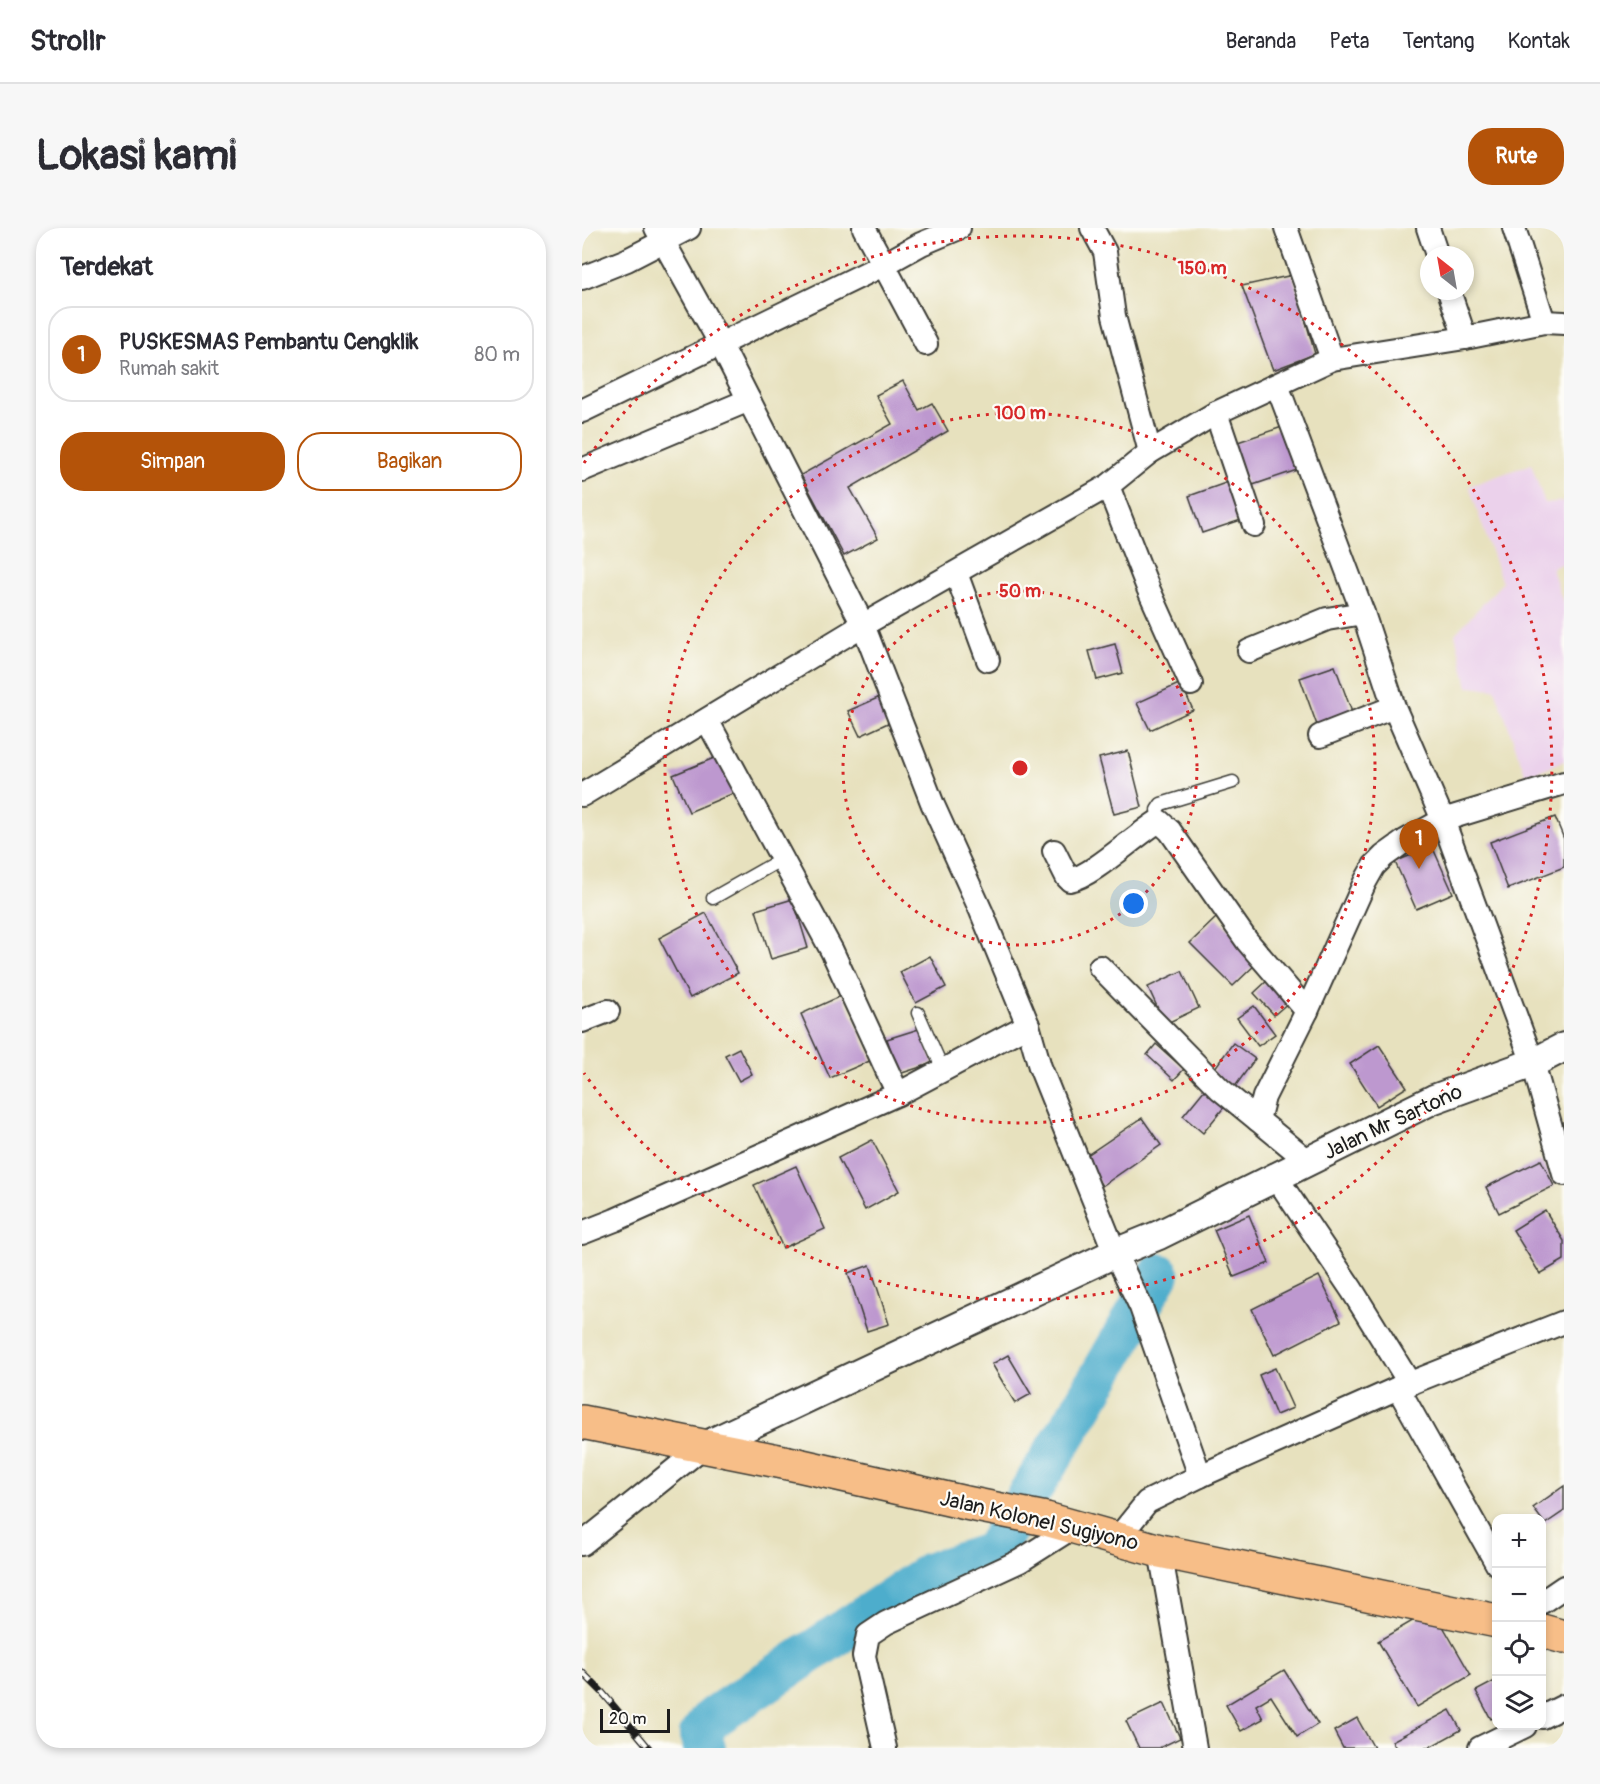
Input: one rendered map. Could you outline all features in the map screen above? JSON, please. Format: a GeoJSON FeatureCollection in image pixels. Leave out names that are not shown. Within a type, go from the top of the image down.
{"type":"FeatureCollection","features":[{"type":"Feature","properties":{"kind":"main road","name":"Jalan Kolonel Sugiyono"},"geometry":{"type":"LineString","coordinates":[[582,1422],[798,1465],[1059,1523],[1130,1522],[1160,1551],[1492,1620]]}},
{"type":"Feature","properties":{"kind":"main road"},"geometry":{"type":"LineString","coordinates":[[1546,1632],[1564,1637]]}},
{"type":"Feature","properties":{"kind":"street"},"geometry":{"type":"LineString","coordinates":[[582,278],[627,260],[659,235],[689,228]]}},
{"type":"Feature","properties":{"kind":"street"},"geometry":{"type":"LineString","coordinates":[[864,228],[926,344]]}},
{"type":"Feature","properties":{"kind":"street"},"geometry":{"type":"LineString","coordinates":[[582,411],[883,265],[921,244],[959,228]]}},
{"type":"Feature","properties":{"kind":"street"},"geometry":{"type":"LineString","coordinates":[[1092,228],[1105,252],[1114,316],[1150,452]]}},
{"type":"Feature","properties":{"kind":"street"},"geometry":{"type":"LineString","coordinates":[[1286,228],[1332,359]]}},
{"type":"Feature","properties":{"kind":"street"},"geometry":{"type":"LineString","coordinates":[[1428,228],[1434,246]]}},
{"type":"Feature","properties":{"kind":"street"},"geometry":{"type":"LineString","coordinates":[[583,792],[878,617],[1108,486],[1150,452],[1216,413],[1332,359],[1554,322],[1514,228]]}},
{"type":"Feature","properties":{"kind":"street"},"geometry":{"type":"LineString","coordinates":[[659,235],[720,343],[749,400],[878,617],[933,805],[981,911],[1028,1025],[1040,1067],[1120,1265],[1141,1307],[1200,1476]]}},
{"type":"Feature","properties":{"kind":"street"},"geometry":{"type":"LineString","coordinates":[[1452,300],[1465,338]]}},
{"type":"Feature","properties":{"kind":"street"},"geometry":{"type":"LineString","coordinates":[[1277,385],[1363,613],[1394,707],[1443,820],[1533,1063],[1564,1174]]}},
{"type":"Feature","properties":{"kind":"street"},"geometry":{"type":"LineString","coordinates":[[582,470],[749,400]]}},
{"type":"Feature","properties":{"kind":"street"},"geometry":{"type":"LineString","coordinates":[[1216,413],[1254,525]]}},
{"type":"Feature","properties":{"kind":"street"},"geometry":{"type":"LineString","coordinates":[[1108,486],[1148,588],[1191,684]]}},
{"type":"Feature","properties":{"kind":"street"},"geometry":{"type":"LineString","coordinates":[[956,573],[988,660]]}},
{"type":"Feature","properties":{"kind":"street"},"geometry":{"type":"LineString","coordinates":[[1249,651],[1327,619],[1363,613]]}},
{"type":"Feature","properties":{"kind":"street"},"geometry":{"type":"LineString","coordinates":[[1320,736],[1394,707]]}},
{"type":"Feature","properties":{"kind":"street"},"geometry":{"type":"LineString","coordinates":[[707,720],[832,951],[898,1094]]}},
{"type":"Feature","properties":{"kind":"street"},"geometry":{"type":"LineString","coordinates":[[1258,1120],[1264,1097],[1307,1011],[1374,866],[1405,841],[1443,820],[1564,783]]}},
{"type":"Feature","properties":{"kind":"street"},"geometry":{"type":"LineString","coordinates":[[1054,851],[1067,877],[1070,880],[1078,878],[1159,821],[1174,837],[1247,941],[1307,1011]]}},
{"type":"Feature","properties":{"kind":"street"},"geometry":{"type":"LineString","coordinates":[[1100,967],[1220,1089],[1308,1161]]}},
{"type":"Feature","properties":{"kind":"street"},"geometry":{"type":"LineString","coordinates":[[582,1021],[608,1011]]}},
{"type":"Feature","properties":{"kind":"street"},"geometry":{"type":"LineString","coordinates":[[582,1233],[898,1094],[1028,1025]]}},
{"type":"Feature","properties":{"kind":"street","name":"Jalan Mr Sartono"},"geometry":{"type":"LineString","coordinates":[[703,1447],[1120,1265],[1159,1235],[1434,1099],[1533,1063],[1564,1047]]}},
{"type":"Feature","properties":{"kind":"street"},"geometry":{"type":"LineString","coordinates":[[1276,1178],[1352,1290],[1492,1554]]}},
{"type":"Feature","properties":{"kind":"street"},"geometry":{"type":"LineString","coordinates":[[1130,1522],[1200,1476],[1404,1386],[1564,1322]]}},
{"type":"Feature","properties":{"kind":"street"},"geometry":{"type":"LineString","coordinates":[[582,1544],[703,1447]]}},
{"type":"Feature","properties":{"kind":"street"},"geometry":{"type":"LineString","coordinates":[[885,1748],[864,1656],[868,1635],[886,1623],[1020,1561],[1059,1523]]}},
{"type":"Feature","properties":{"kind":"street"},"geometry":{"type":"LineString","coordinates":[[1160,1551],[1195,1748]]}},
{"type":"Feature","properties":{"kind":"street"},"geometry":{"type":"LineString","coordinates":[[1546,1599],[1564,1587]]}},
{"type":"Feature","properties":{"kind":"street"},"geometry":{"type":"LineString","coordinates":[[1546,1715],[1564,1706]]}},
{"type":"Feature","properties":{"kind":"street"},"geometry":{"type":"LineString","coordinates":[[1480,1748],[1515,1730]]}},
{"type":"Feature","properties":{"kind":"lane"},"geometry":{"type":"LineString","coordinates":[[1159,821],[1157,810],[1161,804],[1233,782]]}},
{"type":"Feature","properties":{"kind":"lane"},"geometry":{"type":"LineString","coordinates":[[713,898],[782,859]]}},
{"type":"Feature","properties":{"kind":"lane"},"geometry":{"type":"LineString","coordinates":[[918,1013],[943,1070]]}},
{"type":"Feature","properties":{"kind":"shaded area"},"geometry":{"type":"Polygon","coordinates":[[[1531,464],[1545,503],[1564,501],[1564,563],[1552,568],[1564,606],[1564,761],[1526,776],[1495,689],[1468,687],[1455,634],[1502,583],[1469,486],[1531,464]]]}},
{"type":"Feature","properties":{"kind":"building"},"geometry":{"type":"Polygon","coordinates":[[[1293,275],[1315,354],[1273,370],[1242,286],[1293,275]]]}},
{"type":"Feature","properties":{"kind":"building"},"geometry":{"type":"Polygon","coordinates":[[[903,381],[919,410],[932,403],[948,431],[850,488],[878,538],[844,556],[801,475],[892,424],[876,395],[903,381]]]}},
{"type":"Feature","properties":{"kind":"building"},"geometry":{"type":"Polygon","coordinates":[[[1285,426],[1300,469],[1247,487],[1232,444],[1285,426]]]}},
{"type":"Feature","properties":{"kind":"building"},"geometry":{"type":"Polygon","coordinates":[[[1234,480],[1247,518],[1202,533],[1189,496],[1234,480]]]}},
{"type":"Feature","properties":{"kind":"building"},"geometry":{"type":"Polygon","coordinates":[[[1115,644],[1123,673],[1097,680],[1089,651],[1115,644]]]}},
{"type":"Feature","properties":{"kind":"building"},"geometry":{"type":"Polygon","coordinates":[[[1335,666],[1353,715],[1318,728],[1300,678],[1335,666]]]}},
{"type":"Feature","properties":{"kind":"building"},"geometry":{"type":"Polygon","coordinates":[[[1181,683],[1193,710],[1150,730],[1137,703],[1181,683]]]}},
{"type":"Feature","properties":{"kind":"building"},"geometry":{"type":"Polygon","coordinates":[[[880,697],[890,722],[860,736],[848,711],[880,697]]]}},
{"type":"Feature","properties":{"kind":"building"},"geometry":{"type":"Polygon","coordinates":[[[1128,751],[1142,807],[1114,814],[1099,758],[1128,751]]]}},
{"type":"Feature","properties":{"kind":"building"},"geometry":{"type":"Polygon","coordinates":[[[719,756],[734,793],[689,812],[673,775],[719,756]]]}},
{"type":"Feature","properties":{"kind":"building"},"geometry":{"type":"Polygon","coordinates":[[[1555,817],[1564,839],[1564,867],[1508,889],[1490,842],[1555,817]]]}},
{"type":"Feature","properties":{"kind":"building"},"geometry":{"type":"Polygon","coordinates":[[[1432,846],[1453,893],[1416,909],[1395,862],[1432,846]]]}},
{"type":"Feature","properties":{"kind":"building"},"geometry":{"type":"Polygon","coordinates":[[[793,899],[808,948],[771,959],[756,910],[793,899]]]}},
{"type":"Feature","properties":{"kind":"building"},"geometry":{"type":"Polygon","coordinates":[[[706,913],[738,973],[690,998],[659,938],[706,913]]]}},
{"type":"Feature","properties":{"kind":"building"},"geometry":{"type":"Polygon","coordinates":[[[1217,917],[1259,961],[1233,986],[1190,943],[1217,917]]]}},
{"type":"Feature","properties":{"kind":"building"},"geometry":{"type":"Polygon","coordinates":[[[930,956],[946,987],[916,1003],[900,972],[930,956]]]}},
{"type":"Feature","properties":{"kind":"building"},"geometry":{"type":"Polygon","coordinates":[[[1182,971],[1199,1008],[1165,1024],[1148,987],[1182,971]]]}},
{"type":"Feature","properties":{"kind":"building"},"geometry":{"type":"Polygon","coordinates":[[[1269,979],[1290,1001],[1274,1015],[1254,993],[1269,979]]]}},
{"type":"Feature","properties":{"kind":"building"},"geometry":{"type":"Polygon","coordinates":[[[843,995],[872,1060],[830,1078],[801,1014],[843,995]]]}},
{"type":"Feature","properties":{"kind":"building"},"geometry":{"type":"Polygon","coordinates":[[[1254,1006],[1275,1034],[1258,1046],[1237,1018],[1254,1006]]]}},
{"type":"Feature","properties":{"kind":"building"},"geometry":{"type":"Polygon","coordinates":[[[922,1028],[933,1063],[899,1074],[887,1039],[922,1028]]]}},
{"type":"Feature","properties":{"kind":"building"},"geometry":{"type":"Polygon","coordinates":[[[1233,1043],[1255,1059],[1234,1088],[1212,1072],[1233,1043]]]}},
{"type":"Feature","properties":{"kind":"building"},"geometry":{"type":"Polygon","coordinates":[[[1156,1044],[1184,1069],[1174,1080],[1147,1055],[1156,1044]]]}},
{"type":"Feature","properties":{"kind":"building"},"geometry":{"type":"Polygon","coordinates":[[[1379,1045],[1407,1087],[1377,1106],[1350,1064],[1379,1045]]]}},
{"type":"Feature","properties":{"kind":"building"},"geometry":{"type":"Polygon","coordinates":[[[739,1048],[752,1074],[739,1081],[725,1055],[739,1048]]]}},
{"type":"Feature","properties":{"kind":"building"},"geometry":{"type":"Polygon","coordinates":[[[1205,1089],[1225,1106],[1203,1133],[1183,1116],[1205,1089]]]}},
{"type":"Feature","properties":{"kind":"building"},"geometry":{"type":"Polygon","coordinates":[[[1142,1118],[1161,1145],[1102,1186],[1083,1158],[1142,1118]]]}},
{"type":"Feature","properties":{"kind":"building"},"geometry":{"type":"Polygon","coordinates":[[[872,1140],[899,1191],[865,1210],[838,1158],[872,1140]]]}},
{"type":"Feature","properties":{"kind":"building"},"geometry":{"type":"Polygon","coordinates":[[[1541,1160],[1554,1186],[1499,1213],[1486,1187],[1541,1160]]]}},
{"type":"Feature","properties":{"kind":"building"},"geometry":{"type":"Polygon","coordinates":[[[796,1166],[825,1229],[783,1248],[754,1185],[796,1166]]]}},
{"type":"Feature","properties":{"kind":"building"},"geometry":{"type":"Polygon","coordinates":[[[1545,1210],[1564,1241],[1564,1260],[1540,1274],[1513,1230],[1545,1210]]]}},
{"type":"Feature","properties":{"kind":"building"},"geometry":{"type":"Polygon","coordinates":[[[1249,1215],[1269,1263],[1234,1277],[1214,1230],[1249,1215]]]}},
{"type":"Feature","properties":{"kind":"building"},"geometry":{"type":"Polygon","coordinates":[[[870,1265],[889,1324],[867,1331],[848,1273],[870,1265]]]}},
{"type":"Feature","properties":{"kind":"building"},"geometry":{"type":"Polygon","coordinates":[[[1319,1276],[1341,1321],[1274,1355],[1252,1309],[1319,1276]]]}},
{"type":"Feature","properties":{"kind":"building"},"geometry":{"type":"Polygon","coordinates":[[[1008,1355],[1031,1394],[1015,1403],[992,1364],[1008,1355]]]}},
{"type":"Feature","properties":{"kind":"building"},"geometry":{"type":"Polygon","coordinates":[[[1275,1368],[1293,1408],[1276,1415],[1259,1375],[1275,1368]]]}},
{"type":"Feature","properties":{"kind":"building"},"geometry":{"type":"Polygon","coordinates":[[[1564,1486],[1564,1511],[1546,1523],[1546,1514],[1538,1514],[1533,1508],[1564,1486]]]}},
{"type":"Feature","properties":{"kind":"building"},"geometry":{"type":"Polygon","coordinates":[[[1433,1609],[1471,1675],[1417,1707],[1378,1641],[1433,1609]]]}},
{"type":"Feature","properties":{"kind":"building"},"geometry":{"type":"Polygon","coordinates":[[[1284,1670],[1318,1724],[1297,1737],[1271,1696],[1256,1705],[1263,1719],[1241,1731],[1226,1705],[1284,1670]]]}},
{"type":"Feature","properties":{"kind":"building"},"geometry":{"type":"Polygon","coordinates":[[[1492,1683],[1492,1718],[1491,1719],[1476,1691],[1492,1683]]]}},
{"type":"Feature","properties":{"kind":"building"},"geometry":{"type":"Polygon","coordinates":[[[1164,1703],[1180,1738],[1159,1748],[1139,1748],[1126,1721],[1164,1703]]]}},
{"type":"Feature","properties":{"kind":"building"},"geometry":{"type":"Polygon","coordinates":[[[1450,1710],[1461,1730],[1428,1748],[1396,1748],[1392,1741],[1450,1710]]]}},
{"type":"Feature","properties":{"kind":"building"},"geometry":{"type":"Polygon","coordinates":[[[1357,1718],[1374,1748],[1343,1748],[1334,1731],[1357,1718]]]}},
{"type":"Feature","properties":{"kind":"waterway"},"geometry":{"type":"LineString","coordinates":[[705,1748],[700,1735],[711,1719],[930,1573],[992,1553],[1080,1411],[1159,1274]]}},
{"type":"Feature","properties":{"kind":"railway"},"geometry":{"type":"LineString","coordinates":[[582,1672],[649,1748]]}},
{"type":"Feature","properties":{"kind":"place","name":"PUSKESMAS Pembantu Cengklik"},"geometry":{"type":"Point","coordinates":[1419,869]}}]}
